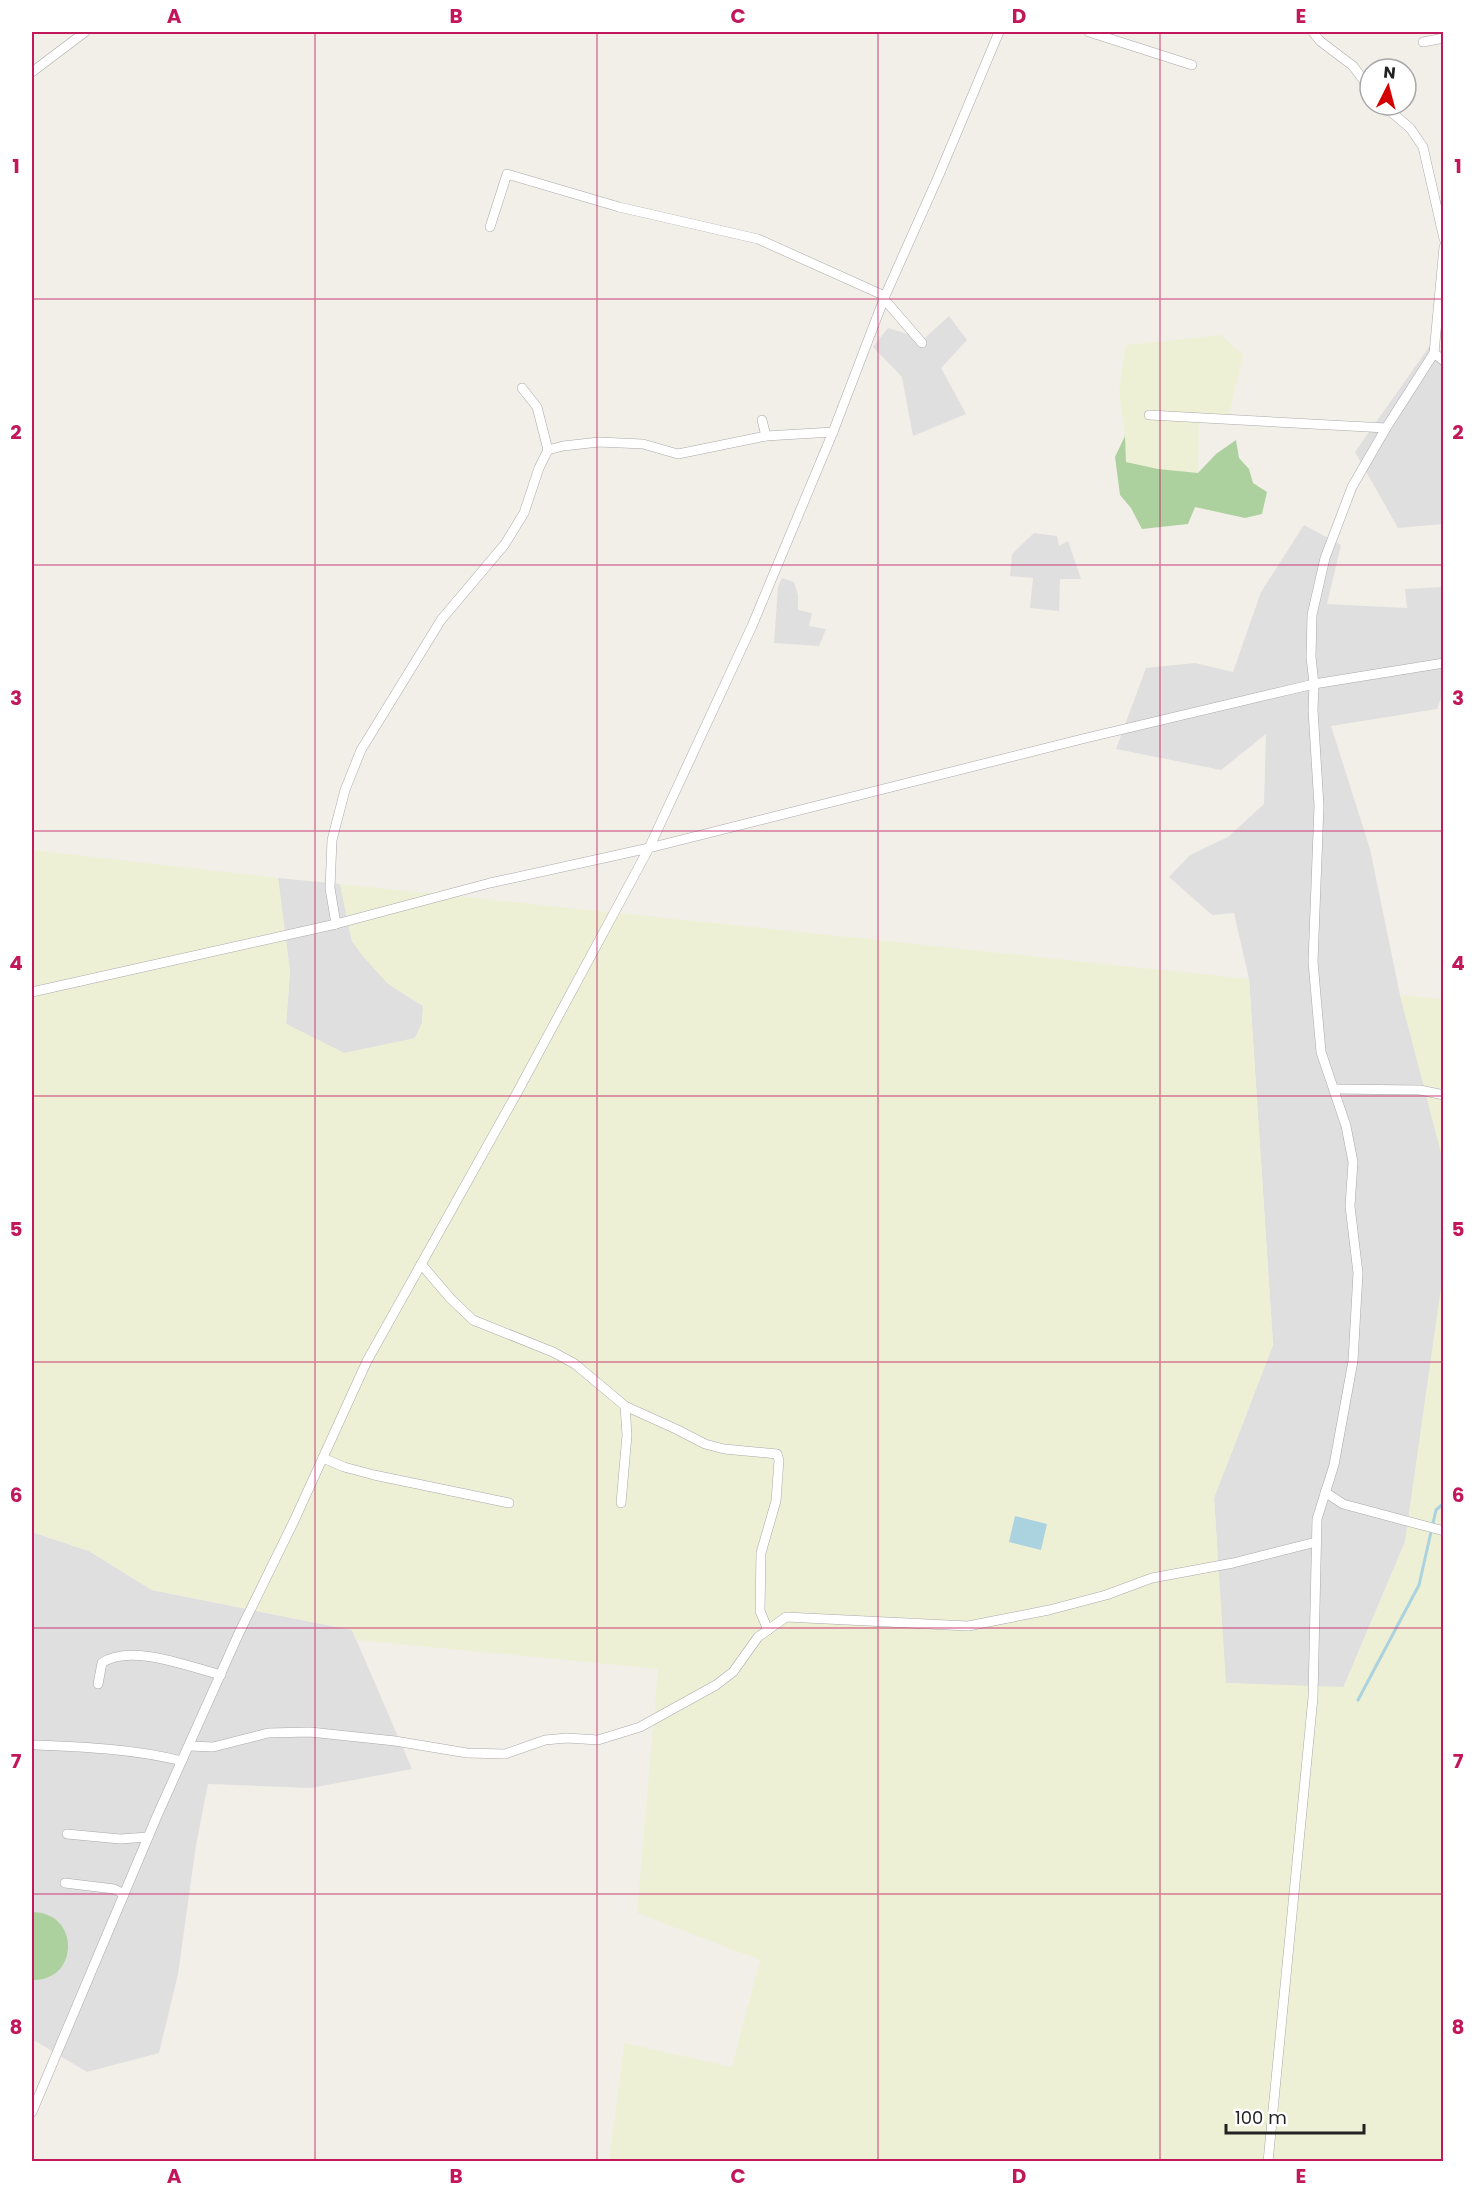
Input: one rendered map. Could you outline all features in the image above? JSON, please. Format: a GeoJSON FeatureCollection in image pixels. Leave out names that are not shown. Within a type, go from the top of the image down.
{"type":"FeatureCollection","features":[{"type":"Feature","properties":{"kind":"street"},"geometry":{"type":"LineString","coordinates":[[32,72],[85,32]]}},
{"type":"Feature","properties":{"kind":"street"},"geometry":{"type":"LineString","coordinates":[[32,2112],[148,1837],[367,1361],[519,1091],[649,848],[752,626],[833,432],[885,297],[999,32]]}},
{"type":"Feature","properties":{"kind":"street"},"geometry":{"type":"LineString","coordinates":[[1089,32],[1192,65]]}},
{"type":"Feature","properties":{"kind":"street"},"geometry":{"type":"LineString","coordinates":[[1313,32],[1320,41],[1353,66],[1358,73]]}},
{"type":"Feature","properties":{"kind":"street"},"geometry":{"type":"LineString","coordinates":[[1423,42],[1443,38]]}},
{"type":"Feature","properties":{"kind":"street"},"geometry":{"type":"LineString","coordinates":[[1397,117],[1410,128],[1423,147],[1443,239]]}},
{"type":"Feature","properties":{"kind":"street"},"geometry":{"type":"LineString","coordinates":[[490,227],[507,174],[619,207],[758,239],[885,297],[922,343]]}},
{"type":"Feature","properties":{"kind":"street"},"geometry":{"type":"LineString","coordinates":[[1268,2162],[1313,1697],[1317,1519],[1334,1465],[1353,1361],[1358,1273],[1350,1206],[1353,1162],[1346,1126],[1321,1052],[1313,962],[1319,806],[1311,657],[1312,615],[1325,558],[1352,487],[1434,353],[1443,247]]}},
{"type":"Feature","properties":{"kind":"street"},"geometry":{"type":"LineString","coordinates":[[1434,353],[1443,361]]}},
{"type":"Feature","properties":{"kind":"street"},"geometry":{"type":"LineString","coordinates":[[336,924],[330,888],[332,840],[345,790],[361,750],[441,621],[505,544],[524,513],[539,468],[549,450],[537,407],[522,388]]}},
{"type":"Feature","properties":{"kind":"street"},"geometry":{"type":"LineString","coordinates":[[1149,415],[1386,428]]}},
{"type":"Feature","properties":{"kind":"street"},"geometry":{"type":"LineString","coordinates":[[762,420],[766,436]]}},
{"type":"Feature","properties":{"kind":"street"},"geometry":{"type":"LineString","coordinates":[[549,450],[599,441],[643,444],[678,454],[766,436],[833,432]]}},
{"type":"Feature","properties":{"kind":"street"},"geometry":{"type":"LineString","coordinates":[[32,992],[336,924],[490,883],[649,848],[1314,684],[1443,663]]}},
{"type":"Feature","properties":{"kind":"street"},"geometry":{"type":"LineString","coordinates":[[1334,1089],[1420,1090],[1443,1095]]}},
{"type":"Feature","properties":{"kind":"street"},"geometry":{"type":"LineString","coordinates":[[421,1264],[450,1298],[473,1320],[553,1352],[575,1364],[626,1406],[705,1444],[724,1449],[777,1454],[779,1460],[776,1501],[761,1553],[760,1611],[768,1630]]}},
{"type":"Feature","properties":{"kind":"street"},"geometry":{"type":"LineString","coordinates":[[621,1503],[627,1435],[626,1406]]}},
{"type":"Feature","properties":{"kind":"street"},"geometry":{"type":"LineString","coordinates":[[323,1458],[344,1467],[375,1475],[509,1503]]}},
{"type":"Feature","properties":{"kind":"street"},"geometry":{"type":"LineString","coordinates":[[1325,1492],[1343,1504],[1436,1529]]}},
{"type":"Feature","properties":{"kind":"street"},"geometry":{"type":"LineString","coordinates":[[190,1746],[213,1747],[268,1733],[310,1732],[395,1741],[467,1753],[505,1754],[545,1740],[567,1738],[598,1740],[640,1726],[716,1685],[733,1672],[758,1637],[786,1617],[968,1626],[1083,1601],[1152,1578],[1233,1563],[1317,1542]]}},
{"type":"Feature","properties":{"kind":"street"},"geometry":{"type":"LineString","coordinates":[[98,1684],[102,1663],[112,1656],[144,1656],[221,1675]]}},
{"type":"Feature","properties":{"kind":"street"},"geometry":{"type":"LineString","coordinates":[[36,1745],[104,1748],[164,1756],[182,1761]]}},
{"type":"Feature","properties":{"kind":"street"},"geometry":{"type":"LineString","coordinates":[[67,1834],[120,1839],[148,1837]]}},
{"type":"Feature","properties":{"kind":"street"},"geometry":{"type":"LineString","coordinates":[[65,1882],[114,1889],[124,1894]]}},
{"type":"Feature","properties":{"kind":"shaded area"},"geometry":{"type":"Polygon","coordinates":[[[949,316],[967,340],[941,368],[966,414],[913,436],[902,377],[873,347],[888,328],[924,339],[949,316]]]}},
{"type":"Feature","properties":{"kind":"shaded area"},"geometry":{"type":"Polygon","coordinates":[[[1429,347],[1443,353],[1443,524],[1398,528],[1355,452],[1429,347]]]}},
{"type":"Feature","properties":{"kind":"shaded area"},"geometry":{"type":"Polygon","coordinates":[[[1304,525],[1341,545],[1327,604],[1407,608],[1405,589],[1443,587],[1444,690],[1437,709],[1331,726],[1370,849],[1400,995],[1444,1161],[1443,1284],[1405,1542],[1343,1688],[1225,1683],[1214,1498],[1273,1345],[1249,979],[1234,913],[1212,915],[1169,877],[1190,855],[1228,837],[1264,804],[1266,734],[1221,770],[1116,749],[1146,668],[1195,663],[1233,672],[1261,592],[1304,525]]]}},
{"type":"Feature","properties":{"kind":"shaded area"},"geometry":{"type":"Polygon","coordinates":[[[1034,533],[1057,536],[1059,546],[1068,541],[1081,579],[1060,579],[1059,611],[1030,608],[1033,578],[1010,576],[1012,554],[1034,533]]]}},
{"type":"Feature","properties":{"kind":"shaded area"},"geometry":{"type":"Polygon","coordinates":[[[782,578],[794,582],[798,595],[798,610],[812,613],[809,626],[826,629],[819,646],[774,643],[778,587],[782,578]]]}},
{"type":"Feature","properties":{"kind":"shaded area"},"geometry":{"type":"Polygon","coordinates":[[[278,878],[340,884],[352,941],[389,984],[423,1006],[422,1023],[415,1038],[386,1048],[344,1053],[286,1024],[290,972],[278,878]]]}},
{"type":"Feature","properties":{"kind":"shaded area"},"geometry":{"type":"Polygon","coordinates":[[[32,1532],[89,1551],[152,1590],[352,1630],[412,1769],[311,1788],[208,1784],[196,1845],[178,1974],[159,2053],[87,2072],[32,2039],[32,1532]]]}},
{"type":"Feature","properties":{"kind":"green space"},"geometry":{"type":"Polygon","coordinates":[[[1221,335],[1243,355],[1229,415],[1199,417],[1198,473],[1158,469],[1125,462],[1125,436],[1119,391],[1126,345],[1221,335]]]}},
{"type":"Feature","properties":{"kind":"green space"},"geometry":{"type":"Polygon","coordinates":[[[1125,436],[1126,462],[1158,469],[1198,473],[1216,454],[1236,440],[1239,458],[1249,469],[1253,483],[1267,492],[1262,514],[1245,518],[1195,507],[1188,524],[1142,529],[1131,508],[1120,495],[1115,457],[1125,436]]]}},
{"type":"Feature","properties":{"kind":"green space"},"geometry":{"type":"Polygon","coordinates":[[[32,850],[278,878],[290,972],[286,1024],[344,1053],[415,1038],[422,1023],[423,1006],[388,984],[352,941],[340,884],[1249,979],[1273,1345],[1214,1498],[1226,1683],[1344,1687],[1405,1542],[1443,1273],[1443,2161],[609,2161],[624,2043],[732,2067],[760,1960],[637,1913],[658,1669],[356,1640],[352,1630],[152,1590],[89,1551],[32,1532],[32,850]]]}},
{"type":"Feature","properties":{"kind":"green space"},"geometry":{"type":"Polygon","coordinates":[[[1400,995],[1443,999],[1443,1161],[1400,995]]]}},
{"type":"Feature","properties":{"kind":"green space"},"geometry":{"type":"Polygon","coordinates":[[[32,1912],[48,1915],[59,1923],[66,1934],[68,1947],[66,1959],[59,1970],[48,1978],[32,1980],[32,1912]]]}},
{"type":"Feature","properties":{"kind":"water"},"geometry":{"type":"Polygon","coordinates":[[[1015,1516],[1047,1524],[1041,1550],[1009,1542],[1015,1516]]]}},
{"type":"Feature","properties":{"kind":"waterway"},"geometry":{"type":"LineString","coordinates":[[1358,1700],[1419,1585],[1436,1510],[1444,1503]]}}]}
